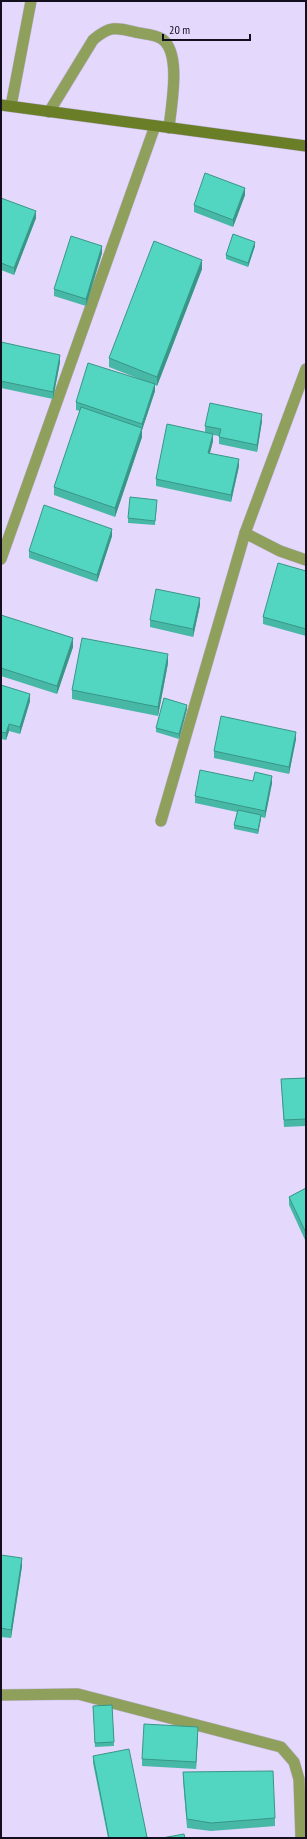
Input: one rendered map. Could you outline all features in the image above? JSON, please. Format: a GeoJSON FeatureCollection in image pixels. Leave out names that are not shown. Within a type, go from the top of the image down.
{"type":"FeatureCollection","features":[{"type":"Feature","properties":{"kind":"main road"},"geometry":{"type":"LineString","coordinates":[[6,106],[306,146]]}},
{"type":"Feature","properties":{"kind":"street"},"geometry":{"type":"LineString","coordinates":[[6,106],[31,1]]}},
{"type":"Feature","properties":{"kind":"street"},"geometry":{"type":"LineString","coordinates":[[49,112],[93,40],[102,33],[116,27],[161,38],[168,46],[172,57],[173,82],[169,128]]}},
{"type":"Feature","properties":{"kind":"street"},"geometry":{"type":"LineString","coordinates":[[1,559],[155,126]]}},
{"type":"Feature","properties":{"kind":"street"},"geometry":{"type":"LineString","coordinates":[[161,821],[245,533],[306,368]]}},
{"type":"Feature","properties":{"kind":"street"},"geometry":{"type":"LineString","coordinates":[[245,533],[280,551],[306,560]]}},
{"type":"Feature","properties":{"kind":"street"},"geometry":{"type":"LineString","coordinates":[[1,1694],[78,1694],[281,1747],[294,1762],[299,1779],[301,1838]]}},
{"type":"Feature","properties":{"kind":"building"},"geometry":{"type":"Polygon","coordinates":[[[205,173],[245,188],[233,220],[194,205],[205,173]]]}},
{"type":"Feature","properties":{"kind":"building"},"geometry":{"type":"Polygon","coordinates":[[[1,198],[36,211],[14,268],[1,263],[1,198]]]}},
{"type":"Feature","properties":{"kind":"building"},"geometry":{"type":"Polygon","coordinates":[[[233,234],[255,242],[248,263],[226,255],[233,234]]]}},
{"type":"Feature","properties":{"kind":"building"},"geometry":{"type":"Polygon","coordinates":[[[71,236],[102,246],[86,299],[54,289],[71,236]]]}},
{"type":"Feature","properties":{"kind":"building"},"geometry":{"type":"Polygon","coordinates":[[[154,241],[202,260],[157,377],[109,358],[154,241]]]}},
{"type":"Feature","properties":{"kind":"building"},"geometry":{"type":"Polygon","coordinates":[[[1,342],[60,355],[53,392],[1,381],[1,342]]]}},
{"type":"Feature","properties":{"kind":"building"},"geometry":{"type":"Polygon","coordinates":[[[88,363],[155,384],[142,424],[76,402],[88,363]]]}},
{"type":"Feature","properties":{"kind":"building"},"geometry":{"type":"Polygon","coordinates":[[[210,403],[262,414],[257,445],[219,437],[221,429],[205,426],[210,403]]]}},
{"type":"Feature","properties":{"kind":"building"},"geometry":{"type":"Polygon","coordinates":[[[81,407],[142,428],[115,508],[54,487],[81,407]]]}},
{"type":"Feature","properties":{"kind":"building"},"geometry":{"type":"Polygon","coordinates":[[[167,424],[213,434],[208,453],[239,459],[231,495],[156,479],[167,424]]]}},
{"type":"Feature","properties":{"kind":"building"},"geometry":{"type":"Polygon","coordinates":[[[130,497],[157,500],[155,521],[128,518],[130,497]]]}},
{"type":"Feature","properties":{"kind":"building"},"geometry":{"type":"Polygon","coordinates":[[[44,505],[112,529],[97,575],[29,551],[44,505]]]}},
{"type":"Feature","properties":{"kind":"building"},"geometry":{"type":"Polygon","coordinates":[[[278,563],[306,571],[306,629],[263,617],[278,563]]]}},
{"type":"Feature","properties":{"kind":"building"},"geometry":{"type":"Polygon","coordinates":[[[156,589],[200,598],[193,629],[150,620],[156,589]]]}},
{"type":"Feature","properties":{"kind":"building"},"geometry":{"type":"Polygon","coordinates":[[[1,615],[73,638],[57,686],[1,668],[1,615]]]}},
{"type":"Feature","properties":{"kind":"building"},"geometry":{"type":"Polygon","coordinates":[[[82,638],[168,654],[158,707],[72,690],[82,638]]]}},
{"type":"Feature","properties":{"kind":"building"},"geometry":{"type":"Polygon","coordinates":[[[1,685],[30,694],[20,727],[9,724],[6,733],[1,732],[1,685]]]}},
{"type":"Feature","properties":{"kind":"building"},"geometry":{"type":"Polygon","coordinates":[[[164,698],[187,705],[179,734],[156,728],[164,698]]]}},
{"type":"Feature","properties":{"kind":"building"},"geometry":{"type":"Polygon","coordinates":[[[221,716],[296,732],[289,767],[214,751],[221,716]]]}},
{"type":"Feature","properties":{"kind":"building"},"geometry":{"type":"Polygon","coordinates":[[[200,770],[253,781],[255,772],[272,776],[265,811],[195,796],[200,770]]]}},
{"type":"Feature","properties":{"kind":"building"},"geometry":{"type":"Polygon","coordinates":[[[238,810],[261,815],[258,830],[234,825],[238,810]]]}},
{"type":"Feature","properties":{"kind":"building"},"geometry":{"type":"Polygon","coordinates":[[[306,1078],[306,1119],[284,1120],[281,1079],[306,1078]]]}},
{"type":"Feature","properties":{"kind":"building"},"geometry":{"type":"Polygon","coordinates":[[[306,1188],[306,1233],[289,1197],[306,1188]]]}},
{"type":"Feature","properties":{"kind":"building"},"geometry":{"type":"Polygon","coordinates":[[[1,1555],[22,1558],[11,1630],[1,1628],[1,1555]]]}},
{"type":"Feature","properties":{"kind":"building"},"geometry":{"type":"Polygon","coordinates":[[[112,1705],[114,1742],[95,1743],[93,1706],[112,1705]]]}},
{"type":"Feature","properties":{"kind":"building"},"geometry":{"type":"Polygon","coordinates":[[[144,1724],[198,1727],[196,1762],[142,1759],[144,1724]]]}},
{"type":"Feature","properties":{"kind":"building"},"geometry":{"type":"Polygon","coordinates":[[[129,1749],[147,1837],[109,1838],[93,1756],[129,1749]]]}},
{"type":"Feature","properties":{"kind":"building"},"geometry":{"type":"Polygon","coordinates":[[[273,1771],[275,1818],[211,1823],[187,1819],[183,1772],[273,1771]]]}},
{"type":"Feature","properties":{"kind":"building"},"geometry":{"type":"Polygon","coordinates":[[[184,1834],[185,1838],[162,1838],[184,1834]]]}}]}
